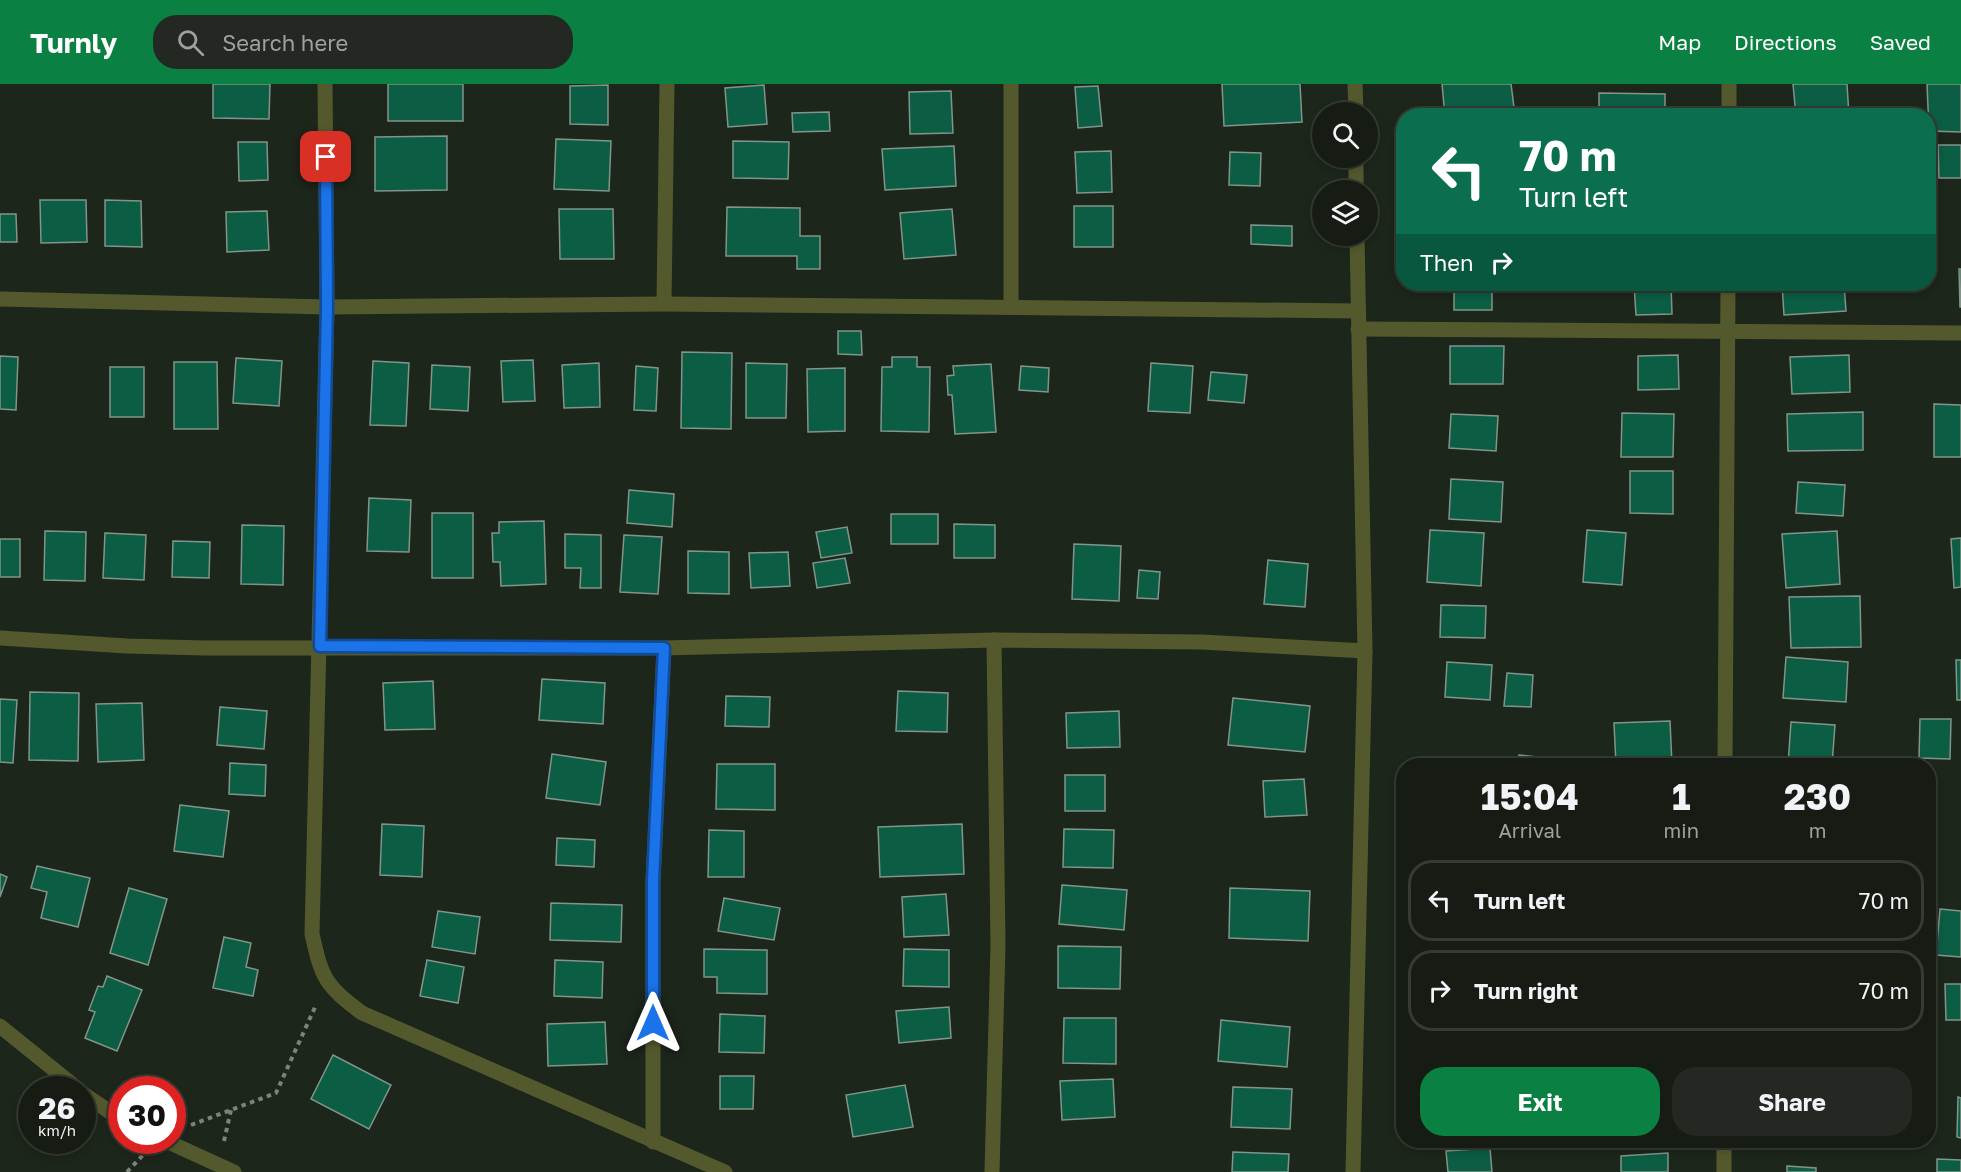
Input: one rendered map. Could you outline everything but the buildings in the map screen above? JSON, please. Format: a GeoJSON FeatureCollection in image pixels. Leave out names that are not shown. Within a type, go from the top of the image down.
{"type":"FeatureCollection","features":[{"type":"Feature","properties":{"kind":"street"},"geometry":{"type":"LineString","coordinates":[[326,84],[327,307],[312,934],[320,967],[326,982],[363,1012],[725,1172]]}},
{"type":"Feature","properties":{"kind":"street"},"geometry":{"type":"LineString","coordinates":[[664,304],[667,84]]}},
{"type":"Feature","properties":{"kind":"street"},"geometry":{"type":"LineString","coordinates":[[1011,84],[1011,306]]}},
{"type":"Feature","properties":{"kind":"street"},"geometry":{"type":"LineString","coordinates":[[1355,84],[1356,102]]}},
{"type":"Feature","properties":{"kind":"street"},"geometry":{"type":"LineString","coordinates":[[1729,84],[1729,108]]}},
{"type":"Feature","properties":{"kind":"street"},"geometry":{"type":"LineString","coordinates":[[1353,1172],[1365,651],[1357,246]]}},
{"type":"Feature","properties":{"kind":"street"},"geometry":{"type":"LineString","coordinates":[[1725,758],[1728,291]]}},
{"type":"Feature","properties":{"kind":"street"},"geometry":{"type":"LineString","coordinates":[[0,299],[327,307],[664,304],[1358,311]]}},
{"type":"Feature","properties":{"kind":"street"},"geometry":{"type":"LineString","coordinates":[[1358,329],[1961,333]]}},
{"type":"Feature","properties":{"kind":"street"},"geometry":{"type":"LineString","coordinates":[[0,638],[127,646],[664,648],[994,640],[1202,642],[1365,651]]}},
{"type":"Feature","properties":{"kind":"street"},"geometry":{"type":"LineString","coordinates":[[992,1172],[998,945],[994,640]]}},
{"type":"Feature","properties":{"kind":"street"},"geometry":{"type":"LineString","coordinates":[[653,1142],[653,881],[664,648]]}},
{"type":"Feature","properties":{"kind":"street"},"geometry":{"type":"LineString","coordinates":[[0,1026],[62,1076]]}},
{"type":"Feature","properties":{"kind":"street"},"geometry":{"type":"LineString","coordinates":[[1724,1148],[1724,1172]]}},
{"type":"Feature","properties":{"kind":"street"},"geometry":{"type":"LineString","coordinates":[[186,1150],[234,1172]]}},
{"type":"Feature","properties":{"kind":"path"},"geometry":{"type":"LineString","coordinates":[[186,1127],[276,1093],[326,982]]}},
{"type":"Feature","properties":{"kind":"path"},"geometry":{"type":"LineString","coordinates":[[127,1172],[144,1154]]}},
{"type":"Feature","properties":{"kind":"route"},"geometry":{"type":"LineString","coordinates":[[326,157],[327,307],[320,646],[664,648],[653,881],[653,1023]]}}]}
